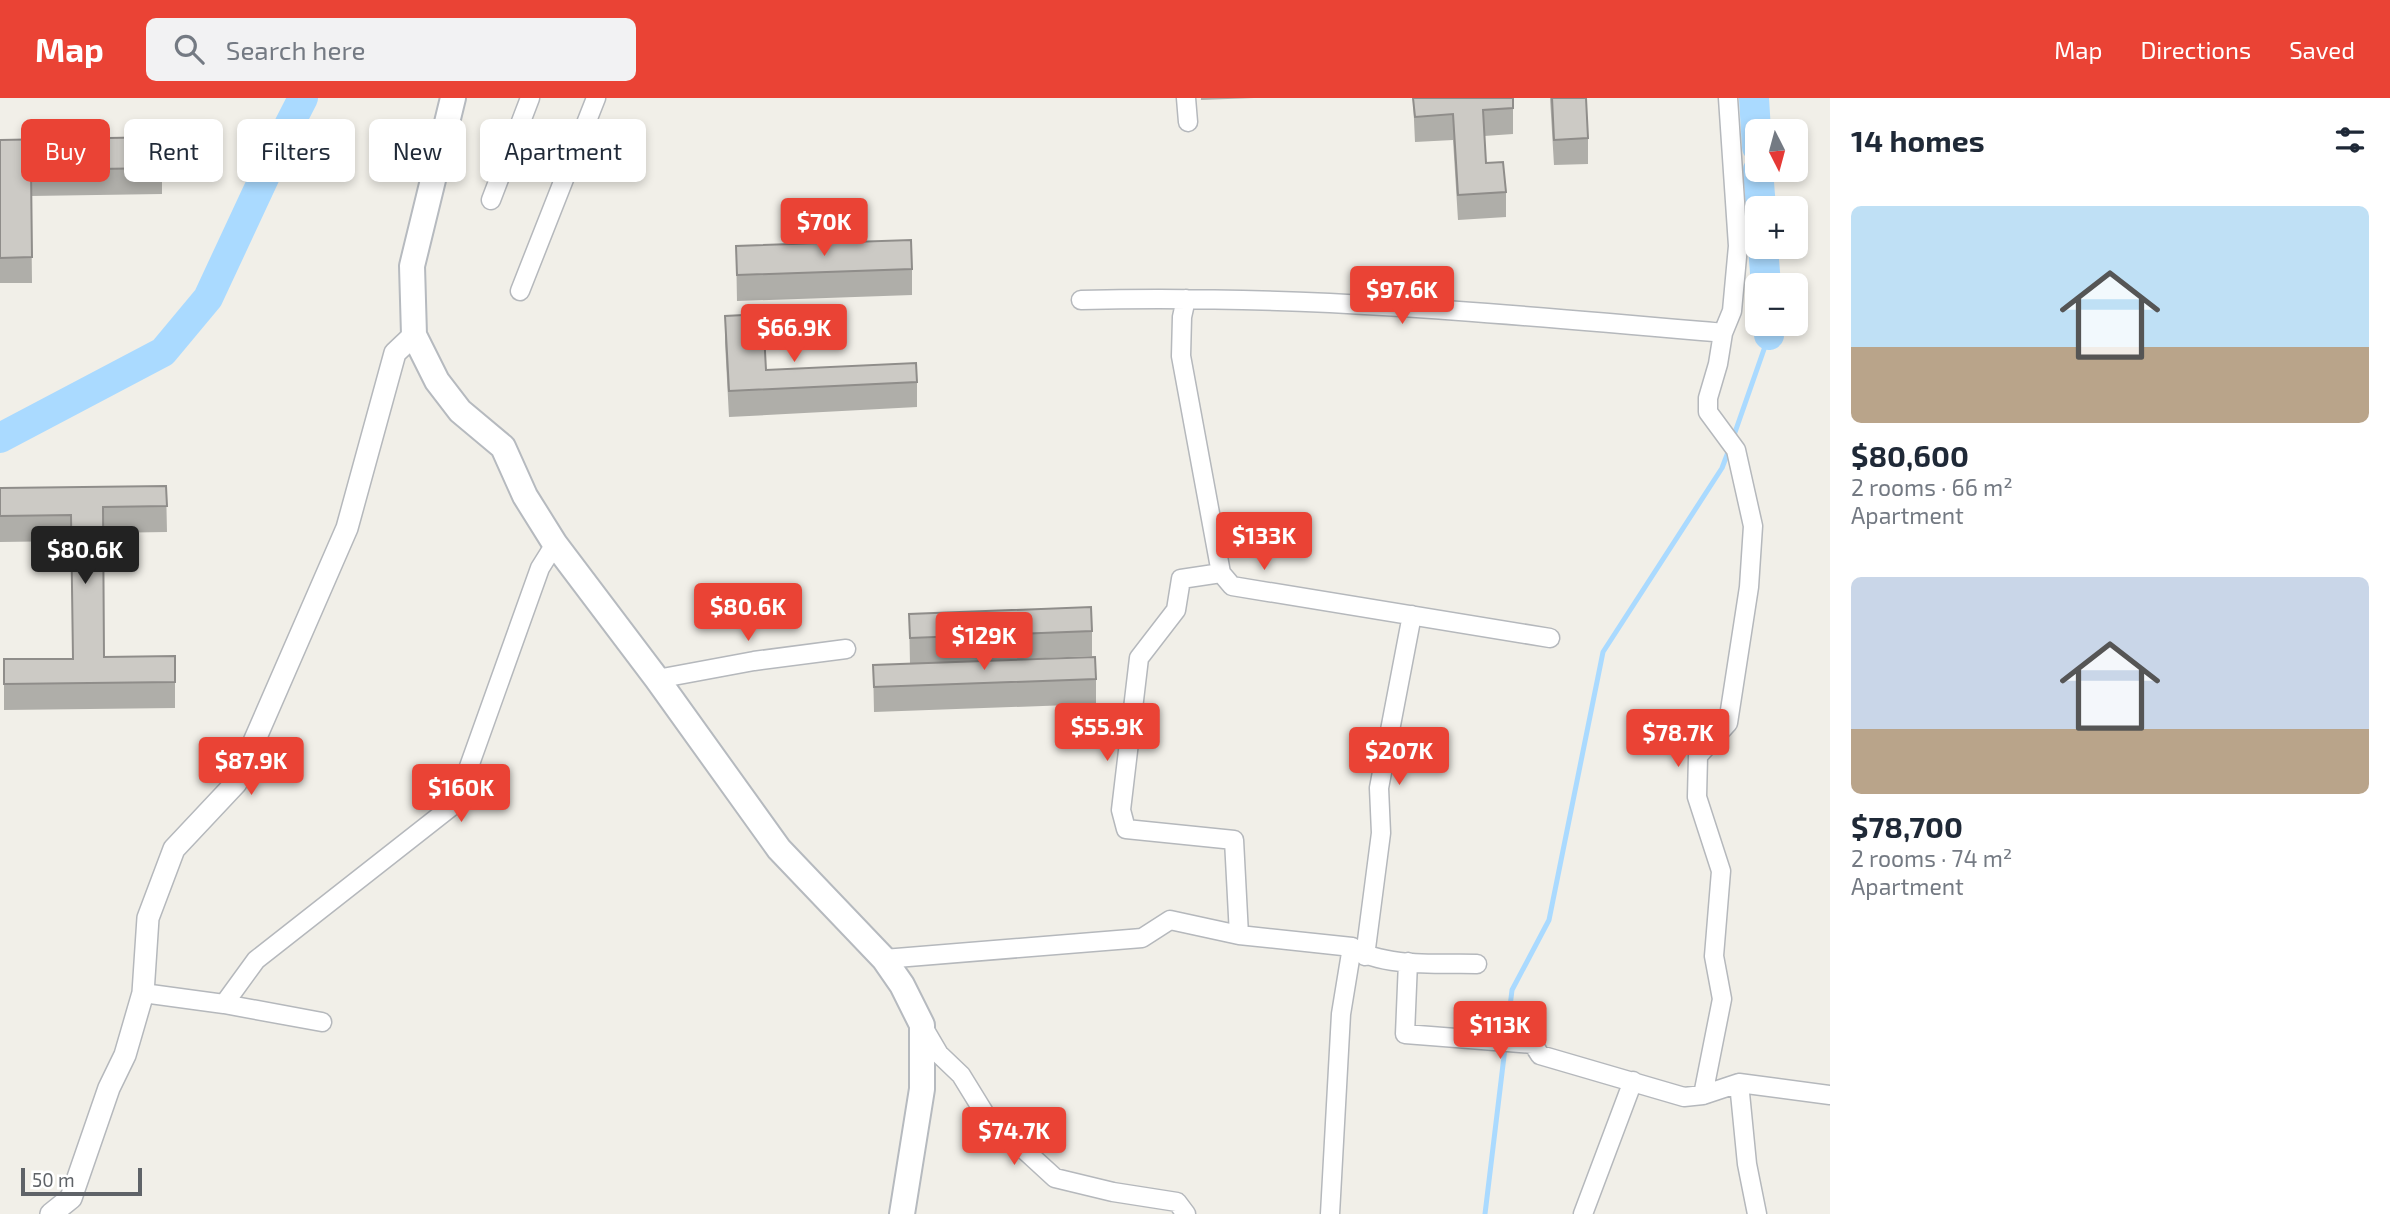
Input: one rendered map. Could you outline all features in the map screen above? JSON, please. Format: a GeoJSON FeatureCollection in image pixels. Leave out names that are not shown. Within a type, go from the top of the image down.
{"type":"FeatureCollection","features":[{"type":"Feature","properties":{"kind":"main road"},"geometry":{"type":"LineString","coordinates":[[453,98],[412,266],[414,335],[437,381],[460,411],[503,447],[525,496],[555,544],[657,679],[779,849],[884,960],[902,985],[922,1026],[922,1088],[902,1214]]}},
{"type":"Feature","properties":{"kind":"street"},"geometry":{"type":"LineString","coordinates":[[491,200],[530,98]]}},
{"type":"Feature","properties":{"kind":"street"},"geometry":{"type":"LineString","coordinates":[[520,291],[596,98]]}},
{"type":"Feature","properties":{"kind":"street"},"geometry":{"type":"LineString","coordinates":[[1186,98],[1188,122]]}},
{"type":"Feature","properties":{"kind":"street"},"geometry":{"type":"LineString","coordinates":[[1703,1095],[1722,999],[1714,956],[1721,871],[1697,797],[1698,756],[1728,723],[1749,587],[1753,526],[1736,450],[1708,412],[1708,398],[1723,333],[1732,312],[1738,246],[1728,98]]}},
{"type":"Feature","properties":{"kind":"street"},"geometry":{"type":"LineString","coordinates":[[1186,299],[1181,327],[1181,356],[1221,573],[1232,586],[1550,638]]}},
{"type":"Feature","properties":{"kind":"street"},"geometry":{"type":"LineString","coordinates":[[1081,300],[1302,302],[1475,312],[1723,333]]}},
{"type":"Feature","properties":{"kind":"street"},"geometry":{"type":"LineString","coordinates":[[51,1214],[71,1198],[109,1088],[125,1055],[143,993],[148,918],[174,849],[236,783],[347,528],[396,353],[414,335]]}},
{"type":"Feature","properties":{"kind":"street"},"geometry":{"type":"LineString","coordinates":[[224,1004],[256,960],[456,803],[540,568],[555,544]]}},
{"type":"Feature","properties":{"kind":"street"},"geometry":{"type":"LineString","coordinates":[[1221,573],[1181,579],[1176,610],[1139,658],[1121,810],[1126,828],[1234,840],[1239,935]]}},
{"type":"Feature","properties":{"kind":"street"},"geometry":{"type":"LineString","coordinates":[[1330,1214],[1341,1014],[1358,951],[1381,833],[1379,788],[1412,615]]}},
{"type":"Feature","properties":{"kind":"street"},"geometry":{"type":"LineString","coordinates":[[657,679],[754,661],[846,649]]}},
{"type":"Feature","properties":{"kind":"street"},"geometry":{"type":"LineString","coordinates":[[884,960],[1142,938],[1170,920],[1239,935],[1358,951],[1408,962],[1477,964]]}},
{"type":"Feature","properties":{"kind":"street"},"geometry":{"type":"LineString","coordinates":[[1408,962],[1405,1034],[1533,1044],[1540,1055],[1684,1097],[1703,1095],[1739,1083],[1830,1095]]}},
{"type":"Feature","properties":{"kind":"street"},"geometry":{"type":"LineString","coordinates":[[143,993],[322,1022]]}},
{"type":"Feature","properties":{"kind":"street"},"geometry":{"type":"LineString","coordinates":[[922,1026],[939,1054],[961,1075],[985,1114],[1055,1178],[1113,1192],[1177,1202],[1186,1214]]}},
{"type":"Feature","properties":{"kind":"street"},"geometry":{"type":"LineString","coordinates":[[1583,1214],[1633,1080]]}},
{"type":"Feature","properties":{"kind":"street"},"geometry":{"type":"LineString","coordinates":[[1739,1083],[1747,1164],[1757,1214]]}},
{"type":"Feature","properties":{"kind":"building"},"geometry":{"type":"Polygon","coordinates":[[[1413,98],[1513,98],[1513,108],[1483,110],[1486,163],[1503,162],[1506,192],[1458,195],[1453,114],[1415,117],[1413,98]]]}},
{"type":"Feature","properties":{"kind":"building"},"geometry":{"type":"Polygon","coordinates":[[[1552,98],[1586,98],[1588,138],[1554,140],[1552,98]]]}},
{"type":"Feature","properties":{"kind":"building"},"geometry":{"type":"Polygon","coordinates":[[[110,138],[124,138],[124,169],[110,169],[110,138]]]}},
{"type":"Feature","properties":{"kind":"building"},"geometry":{"type":"Polygon","coordinates":[[[0,140],[21,140],[21,182],[31,182],[32,257],[0,258],[0,140]]]}},
{"type":"Feature","properties":{"kind":"building"},"geometry":{"type":"Polygon","coordinates":[[[911,240],[912,269],[737,275],[736,246],[911,240]]]}},
{"type":"Feature","properties":{"kind":"building"},"geometry":{"type":"Polygon","coordinates":[[[763,314],[766,370],[916,363],[917,382],[729,391],[725,316],[763,314]]]}},
{"type":"Feature","properties":{"kind":"building"},"geometry":{"type":"Polygon","coordinates":[[[166,486],[167,506],[103,507],[104,657],[175,656],[175,682],[4,684],[4,659],[73,659],[71,515],[0,516],[0,488],[166,486]]]}},
{"type":"Feature","properties":{"kind":"building"},"geometry":{"type":"Polygon","coordinates":[[[1091,607],[1092,631],[910,638],[909,614],[1091,607]]]}},
{"type":"Feature","properties":{"kind":"building"},"geometry":{"type":"Polygon","coordinates":[[[1095,657],[1096,679],[874,687],[873,665],[1095,657]]]}},
{"type":"Feature","properties":{"kind":"waterway"},"geometry":{"type":"LineString","coordinates":[[0,438],[163,352],[208,298],[303,98]]}},
{"type":"Feature","properties":{"kind":"waterway"},"geometry":{"type":"LineString","coordinates":[[1754,98],[1755,119]]}},
{"type":"Feature","properties":{"kind":"waterway"},"geometry":{"type":"LineString","coordinates":[[1759,182],[1760,196]]}},
{"type":"Feature","properties":{"kind":"waterway"},"geometry":{"type":"LineString","coordinates":[[1764,259],[1765,273]]}},
{"type":"Feature","properties":{"kind":"waterway"},"geometry":{"type":"LineString","coordinates":[[1733,438],[1769,336]]}},
{"type":"Feature","properties":{"kind":"waterway"},"geometry":{"type":"LineString","coordinates":[[1485,1214],[1512,990],[1549,920],[1603,652],[1722,468],[1730,447]]}}]}
